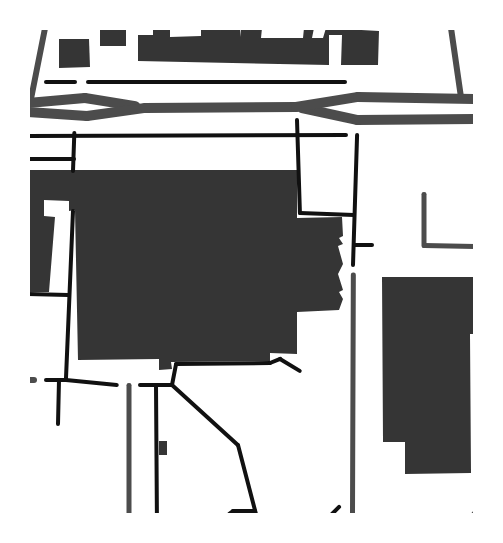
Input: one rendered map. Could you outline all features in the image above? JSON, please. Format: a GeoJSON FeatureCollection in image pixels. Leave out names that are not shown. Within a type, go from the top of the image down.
{"type":"FeatureCollection","features":[{"type":"Feature","properties":{"kind":"street"},"geometry":{"type":"LineString","coordinates":[[29,107],[45,28]]}},
{"type":"Feature","properties":{"kind":"street"},"geometry":{"type":"LineString","coordinates":[[451,28],[460,97]]}},
{"type":"Feature","properties":{"kind":"street"},"geometry":{"type":"LineString","coordinates":[[29,107],[87,116],[145,108],[296,107],[358,97],[474,99]]}},
{"type":"Feature","properties":{"kind":"street"},"geometry":{"type":"LineString","coordinates":[[29,107],[85,98],[145,108]]}},
{"type":"Feature","properties":{"kind":"street"},"geometry":{"type":"LineString","coordinates":[[296,107],[357,120],[474,119]]}},
{"type":"Feature","properties":{"kind":"lane"},"geometry":{"type":"LineString","coordinates":[[424,194],[424,245],[474,246]]}},
{"type":"Feature","properties":{"kind":"lane"},"geometry":{"type":"LineString","coordinates":[[352,514],[353,275]]}},
{"type":"Feature","properties":{"kind":"lane"},"geometry":{"type":"LineString","coordinates":[[129,385],[129,514]]}},
{"type":"Feature","properties":{"kind":"path"},"geometry":{"type":"LineString","coordinates":[[34,82],[358,82],[358,97]]}},
{"type":"Feature","properties":{"kind":"path"},"geometry":{"type":"LineString","coordinates":[[296,107],[300,213],[354,214]]}},
{"type":"Feature","properties":{"kind":"path"},"geometry":{"type":"LineString","coordinates":[[353,275],[357,120]]}},
{"type":"Feature","properties":{"kind":"path"},"geometry":{"type":"LineString","coordinates":[[28,136],[368,134]]}},
{"type":"Feature","properties":{"kind":"path"},"geometry":{"type":"LineString","coordinates":[[28,159],[74,159]]}},
{"type":"Feature","properties":{"kind":"path"},"geometry":{"type":"LineString","coordinates":[[66,380],[73,211]]}},
{"type":"Feature","properties":{"kind":"path"},"geometry":{"type":"LineString","coordinates":[[354,245],[372,245]]}},
{"type":"Feature","properties":{"kind":"path"},"geometry":{"type":"LineString","coordinates":[[28,294],[68,295]]}},
{"type":"Feature","properties":{"kind":"path"},"geometry":{"type":"LineString","coordinates":[[172,385],[176,364],[270,363],[280,359],[300,371]]}},
{"type":"Feature","properties":{"kind":"path"},"geometry":{"type":"LineString","coordinates":[[31,380],[172,385],[238,445],[255,513],[233,511],[229,514]]}},
{"type":"Feature","properties":{"kind":"path"},"geometry":{"type":"LineString","coordinates":[[58,424],[59,380]]}},
{"type":"Feature","properties":{"kind":"path"},"geometry":{"type":"LineString","coordinates":[[156,385],[157,514]]}},
{"type":"Feature","properties":{"kind":"building"},"geometry":{"type":"Polygon","coordinates":[[[100,28],[126,28],[126,46],[100,46],[100,28]]]}},
{"type":"Feature","properties":{"kind":"building"},"geometry":{"type":"Polygon","coordinates":[[[153,28],[170,28],[170,37],[201,36],[201,28],[240,28],[241,37],[241,28],[262,28],[261,38],[303,38],[304,28],[314,28],[312,38],[323,38],[326,28],[379,31],[378,65],[341,65],[342,35],[329,35],[329,65],[138,61],[138,35],[153,35],[153,28]]]}},
{"type":"Feature","properties":{"kind":"building"},"geometry":{"type":"Polygon","coordinates":[[[59,39],[89,39],[90,67],[59,68],[59,39]]]}},
{"type":"Feature","properties":{"kind":"building"},"geometry":{"type":"Polygon","coordinates":[[[28,170],[297,170],[297,218],[342,217],[343,236],[339,238],[343,244],[338,246],[343,264],[338,274],[343,290],[339,292],[343,299],[339,310],[297,312],[297,354],[270,353],[270,361],[171,362],[172,369],[159,370],[159,359],[78,360],[75,210],[69,211],[69,201],[44,200],[44,216],[55,217],[49,292],[28,292],[28,170]]]}},
{"type":"Feature","properties":{"kind":"building"},"geometry":{"type":"Polygon","coordinates":[[[382,277],[474,277],[474,334],[470,334],[471,473],[405,474],[405,442],[383,442],[382,277]]]}},
{"type":"Feature","properties":{"kind":"building"},"geometry":{"type":"Polygon","coordinates":[[[159,441],[167,441],[167,455],[159,455],[159,441]]]}}]}
